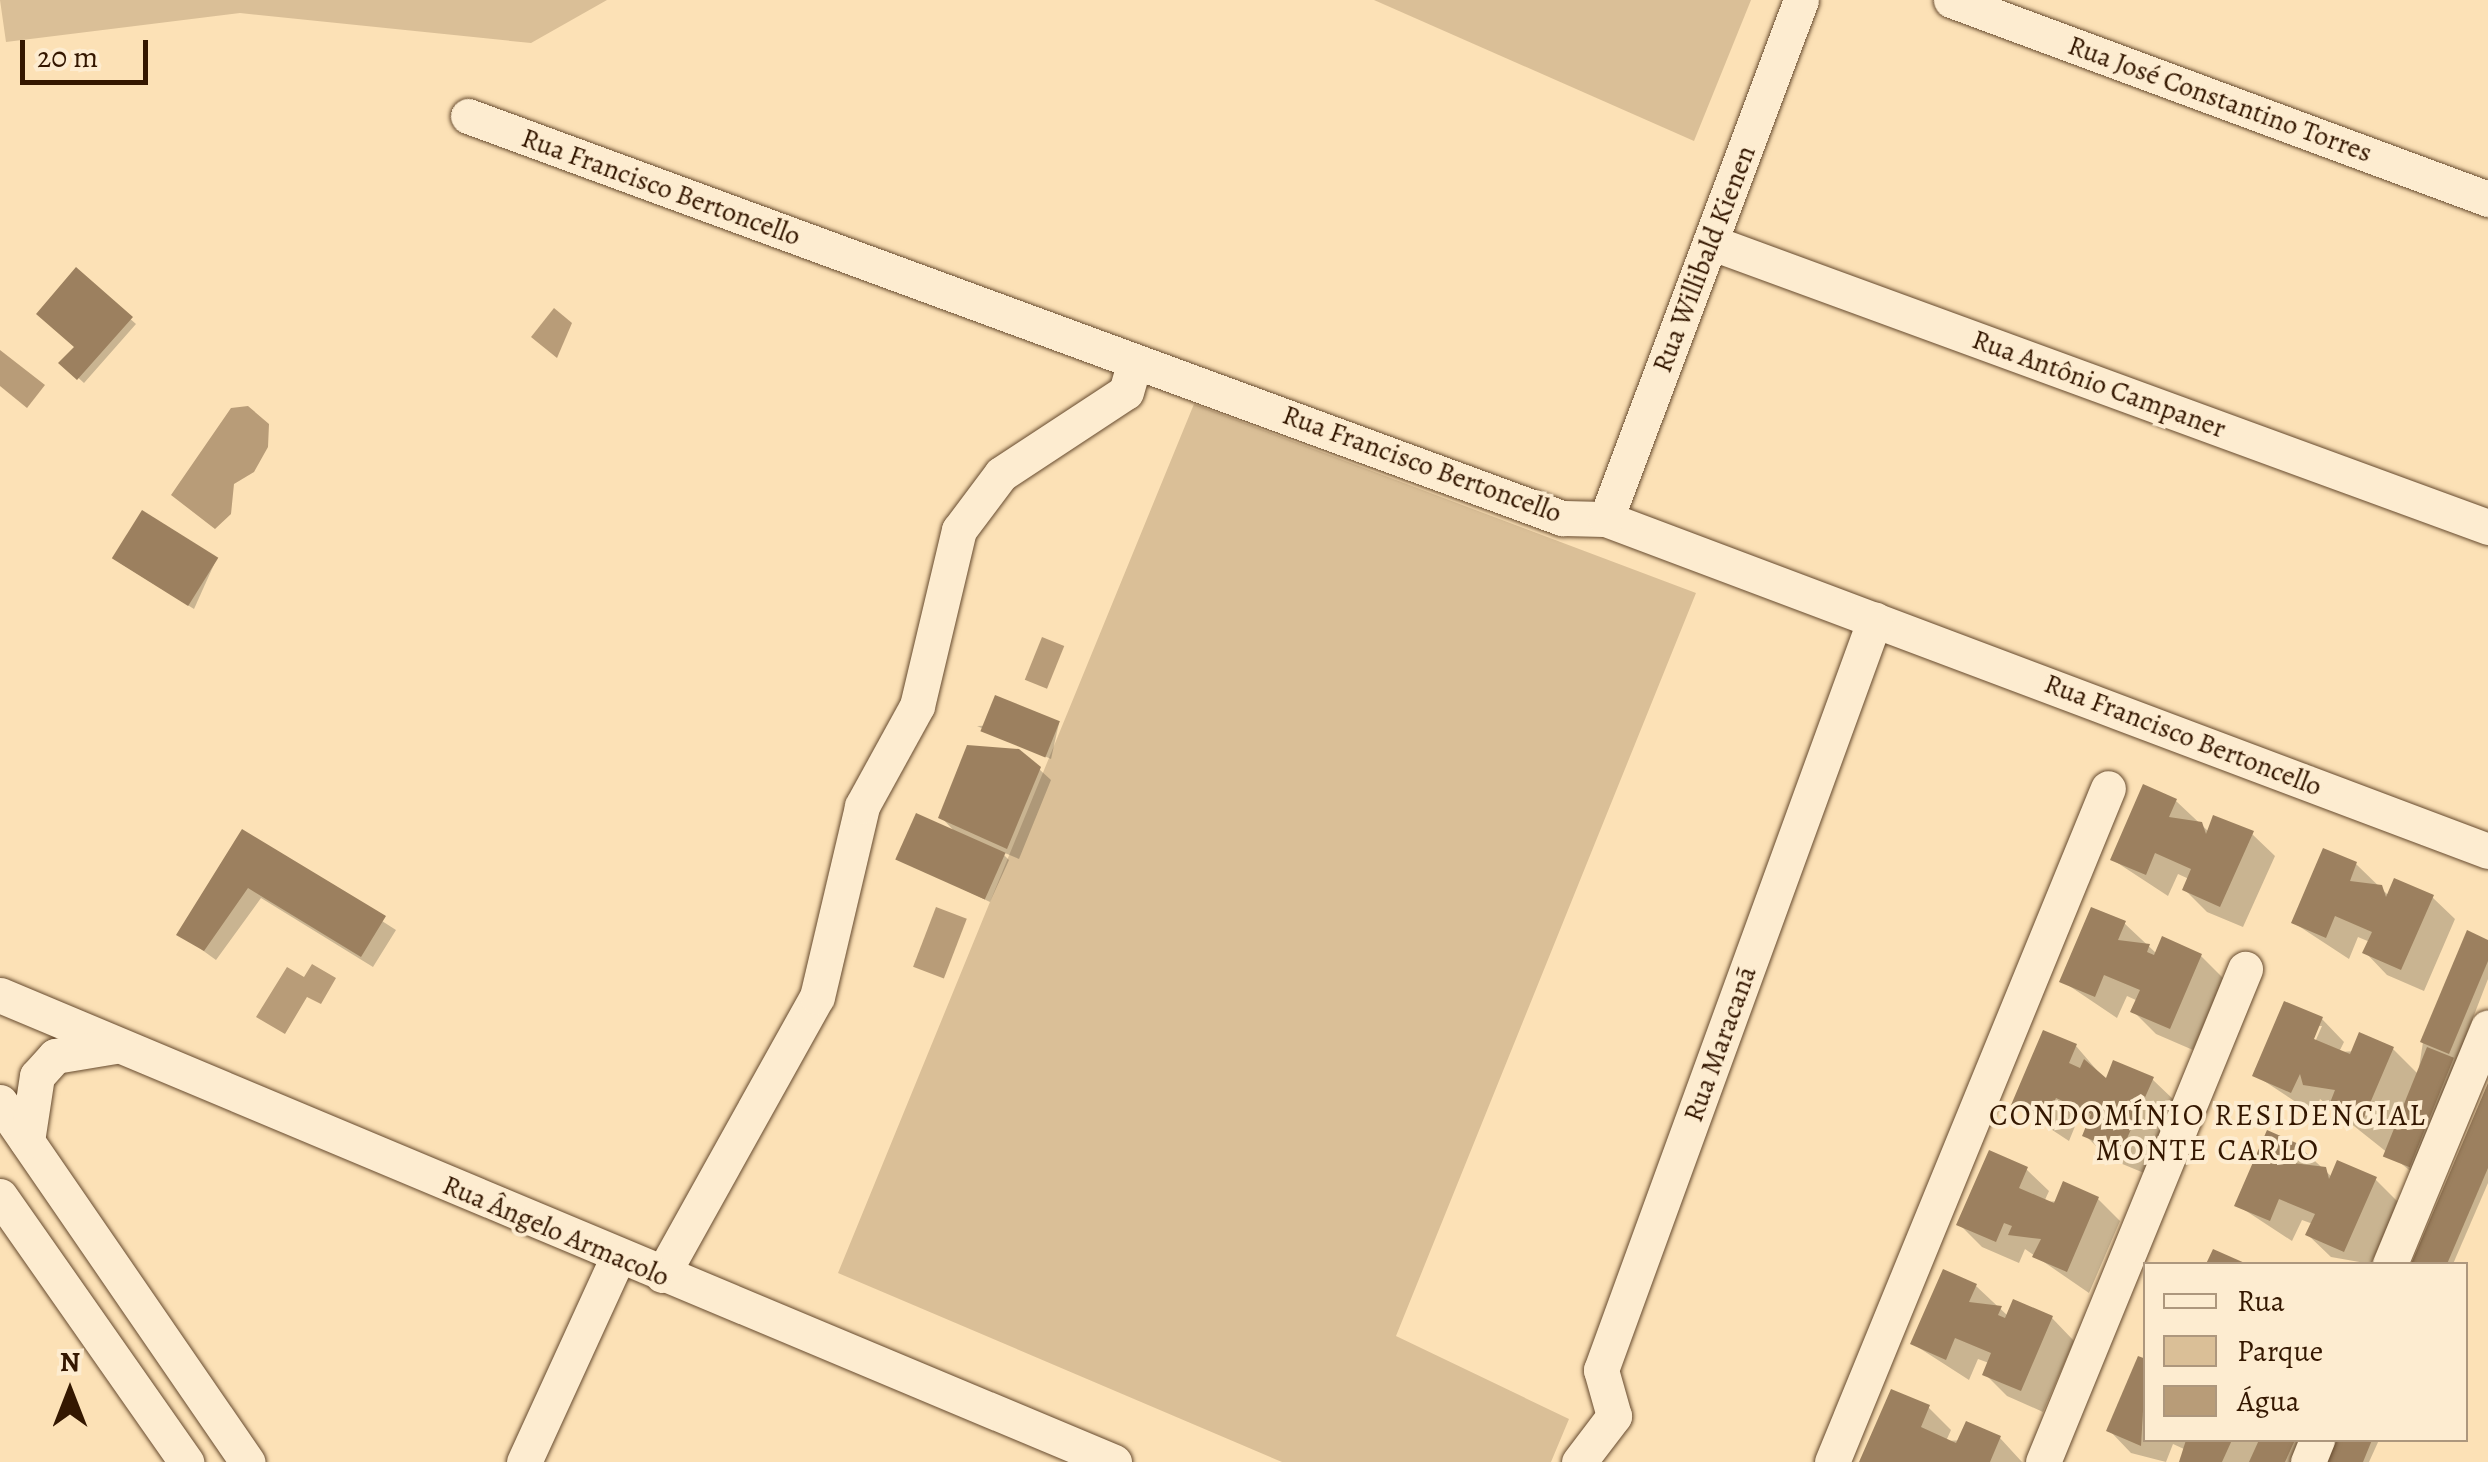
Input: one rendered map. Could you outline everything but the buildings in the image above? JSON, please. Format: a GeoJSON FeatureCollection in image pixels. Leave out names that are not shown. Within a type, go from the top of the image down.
{"type":"FeatureCollection","features":[{"type":"Feature","properties":{"kind":"street","name":"Rua Willibald Kienen"},"geometry":{"type":"LineString","coordinates":[[1606,519],[1800,0]]}},
{"type":"Feature","properties":{"kind":"street","name":"Rua José Constantino Torres"},"geometry":{"type":"LineString","coordinates":[[1951,0],[2488,199]]}},
{"type":"Feature","properties":{"kind":"street","name":"Rua Francisco Bertoncello"},"geometry":{"type":"LineString","coordinates":[[468,116],[1562,518],[1606,519],[2488,851]]}},
{"type":"Feature","properties":{"kind":"street","name":"Rua Antônio Campaner"},"geometry":{"type":"LineString","coordinates":[[1710,242],[2488,527]]}},
{"type":"Feature","properties":{"kind":"street"},"geometry":{"type":"LineString","coordinates":[[662,1276],[817,996],[862,806],[918,706],[959,530],[1000,474],[1126,392],[1135,361]]}},
{"type":"Feature","properties":{"kind":"street","name":"Rua Maracanã"},"geometry":{"type":"LineString","coordinates":[[1579,1462],[1614,1416],[1601,1370],[1874,618]]}},
{"type":"Feature","properties":{"kind":"street"},"geometry":{"type":"LineString","coordinates":[[1832,1462],[2108,788]]}},
{"type":"Feature","properties":{"kind":"street"},"geometry":{"type":"LineString","coordinates":[[2044,1462],[2245,969]]}},
{"type":"Feature","properties":{"kind":"street","name":"Rua Ângelo Armacolo"},"geometry":{"type":"LineString","coordinates":[[0,994],[662,1276],[1114,1462]]}},
{"type":"Feature","properties":{"kind":"street"},"geometry":{"type":"LineString","coordinates":[[2391,1262],[2488,1027]]}},
{"type":"Feature","properties":{"kind":"street"},"geometry":{"type":"LineString","coordinates":[[27,1140],[37,1076],[55,1056],[119,1046]]}},
{"type":"Feature","properties":{"kind":"street"},"geometry":{"type":"LineString","coordinates":[[0,1102],[247,1462]]}},
{"type":"Feature","properties":{"kind":"street"},"geometry":{"type":"LineString","coordinates":[[0,1196],[186,1462]]}},
{"type":"Feature","properties":{"kind":"street"},"geometry":{"type":"LineString","coordinates":[[524,1462],[618,1257]]}},
{"type":"Feature","properties":{"kind":"green space"},"geometry":{"type":"Polygon","coordinates":[[[0,0],[607,0],[531,43],[240,13],[6,42],[0,0]]]}},
{"type":"Feature","properties":{"kind":"green space"},"geometry":{"type":"Polygon","coordinates":[[[1374,0],[1751,0],[1694,141],[1374,0]]]}},
{"type":"Feature","properties":{"kind":"green space"},"geometry":{"type":"Polygon","coordinates":[[[1194,404],[1696,593],[1396,1336],[1569,1419],[1551,1462],[1282,1462],[838,1273],[1194,404]]]}},
{"type":"Feature","properties":{"kind":"water"},"geometry":{"type":"Polygon","coordinates":[[[554,308],[572,323],[557,358],[531,337],[554,308]]]}},
{"type":"Feature","properties":{"kind":"water"},"geometry":{"type":"Polygon","coordinates":[[[0,350],[45,385],[27,408],[0,386],[0,350]]]}},
{"type":"Feature","properties":{"kind":"water"},"geometry":{"type":"Polygon","coordinates":[[[248,406],[269,424],[268,447],[254,472],[234,484],[231,514],[215,529],[171,495],[231,408],[248,406]]]}},
{"type":"Feature","properties":{"kind":"water"},"geometry":{"type":"Polygon","coordinates":[[[1042,637],[1064,646],[1047,689],[1025,680],[1042,637]]]}},
{"type":"Feature","properties":{"kind":"water"},"geometry":{"type":"Polygon","coordinates":[[[936,907],[967,919],[944,979],[913,967],[936,907]]]}},
{"type":"Feature","properties":{"kind":"water"},"geometry":{"type":"Polygon","coordinates":[[[312,964],[336,978],[321,1004],[307,997],[285,1034],[256,1017],[287,967],[304,977],[312,964]]]}},
{"type":"Feature","properties":{"kind":"district","name":"CONDOMÍNIO RESIDENCIAL MONTE CARLO"},"geometry":{"type":"Point","coordinates":[2208,1132]}}]}
